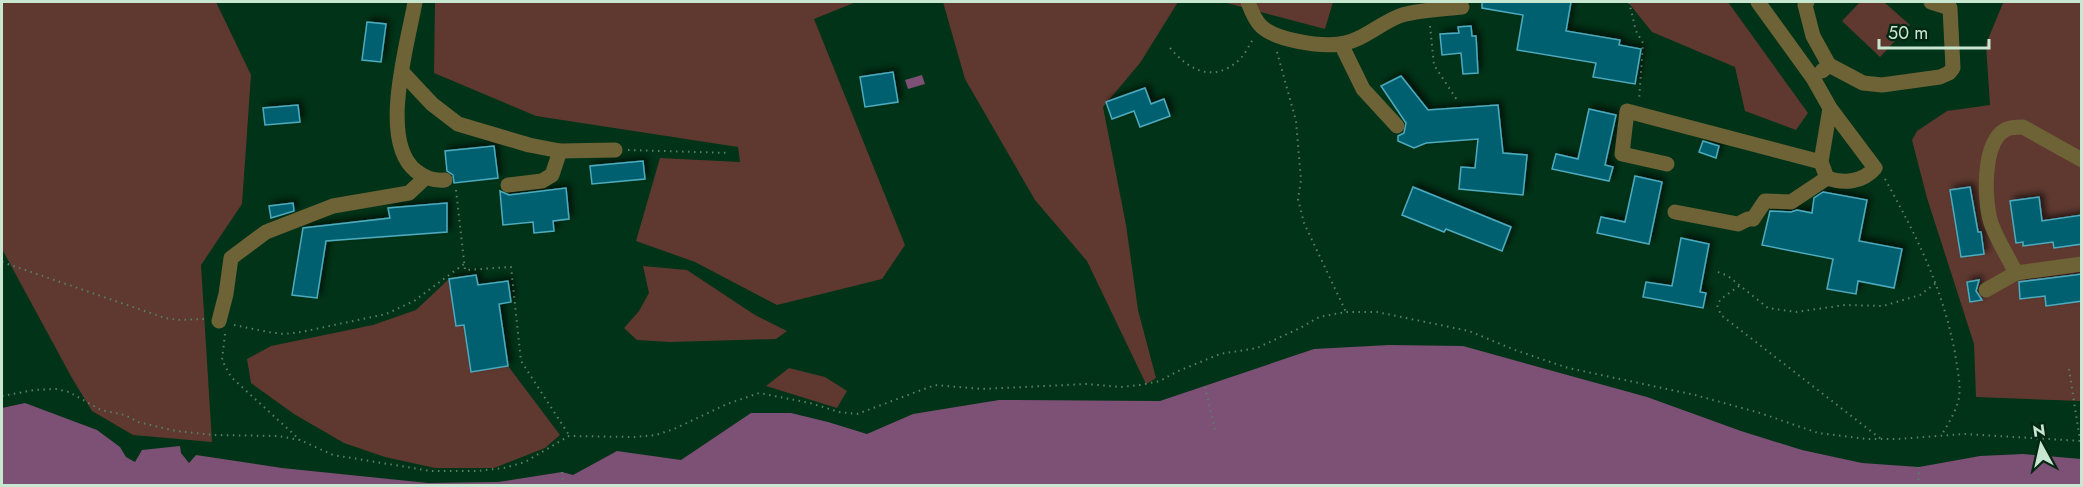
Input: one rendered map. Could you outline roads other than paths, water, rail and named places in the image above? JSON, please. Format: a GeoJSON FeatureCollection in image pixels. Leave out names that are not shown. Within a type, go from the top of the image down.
{"type":"FeatureCollection","features":[{"type":"Feature","properties":{"kind":"street"},"geometry":{"type":"LineString","coordinates":[[415,2],[402,72],[397,113],[398,140],[406,161],[425,178],[436,181],[446,180]]}},
{"type":"Feature","properties":{"kind":"street"},"geometry":{"type":"LineString","coordinates":[[1248,2],[1252,14],[1266,29],[1306,44],[1341,44],[1371,32],[1404,8],[1429,11],[1462,7]]}},
{"type":"Feature","properties":{"kind":"street"},"geometry":{"type":"LineString","coordinates":[[1758,2],[1813,78],[1830,108],[1875,168],[1869,175],[1848,182],[1827,178]]}},
{"type":"Feature","properties":{"kind":"street"},"geometry":{"type":"LineString","coordinates":[[1807,2],[1805,5],[1810,29],[1829,65],[1863,83],[1882,85],[1941,77],[1953,68],[1950,8],[1931,2]]}},
{"type":"Feature","properties":{"kind":"street"},"geometry":{"type":"LineString","coordinates":[[1341,44],[1363,89],[1397,126]]}},
{"type":"Feature","properties":{"kind":"street"},"geometry":{"type":"LineString","coordinates":[[1813,78],[1829,65]]}},
{"type":"Feature","properties":{"kind":"street"},"geometry":{"type":"LineString","coordinates":[[402,72],[432,104],[458,124],[529,145],[560,151],[615,150]]}},
{"type":"Feature","properties":{"kind":"street"},"geometry":{"type":"LineString","coordinates":[[1827,178],[1821,162],[1830,108]]}},
{"type":"Feature","properties":{"kind":"street"},"geometry":{"type":"LineString","coordinates":[[1666,164],[1622,153],[1627,111],[1821,162]]}},
{"type":"Feature","properties":{"kind":"street"},"geometry":{"type":"LineString","coordinates":[[2016,273],[1990,220],[1987,164],[1992,146],[2006,129],[2023,127],[2082,160]]}},
{"type":"Feature","properties":{"kind":"street"},"geometry":{"type":"LineString","coordinates":[[508,185],[542,181],[552,175],[560,151]]}},
{"type":"Feature","properties":{"kind":"street"},"geometry":{"type":"LineString","coordinates":[[222,326],[231,258],[266,232],[333,206],[409,194],[425,178]]}},
{"type":"Feature","properties":{"kind":"street"},"geometry":{"type":"LineString","coordinates":[[1675,212],[1738,224],[1753,219],[1765,201],[1791,202],[1827,178]]}},
{"type":"Feature","properties":{"kind":"street"},"geometry":{"type":"LineString","coordinates":[[1986,290],[2016,273],[2082,264]]}}]}
